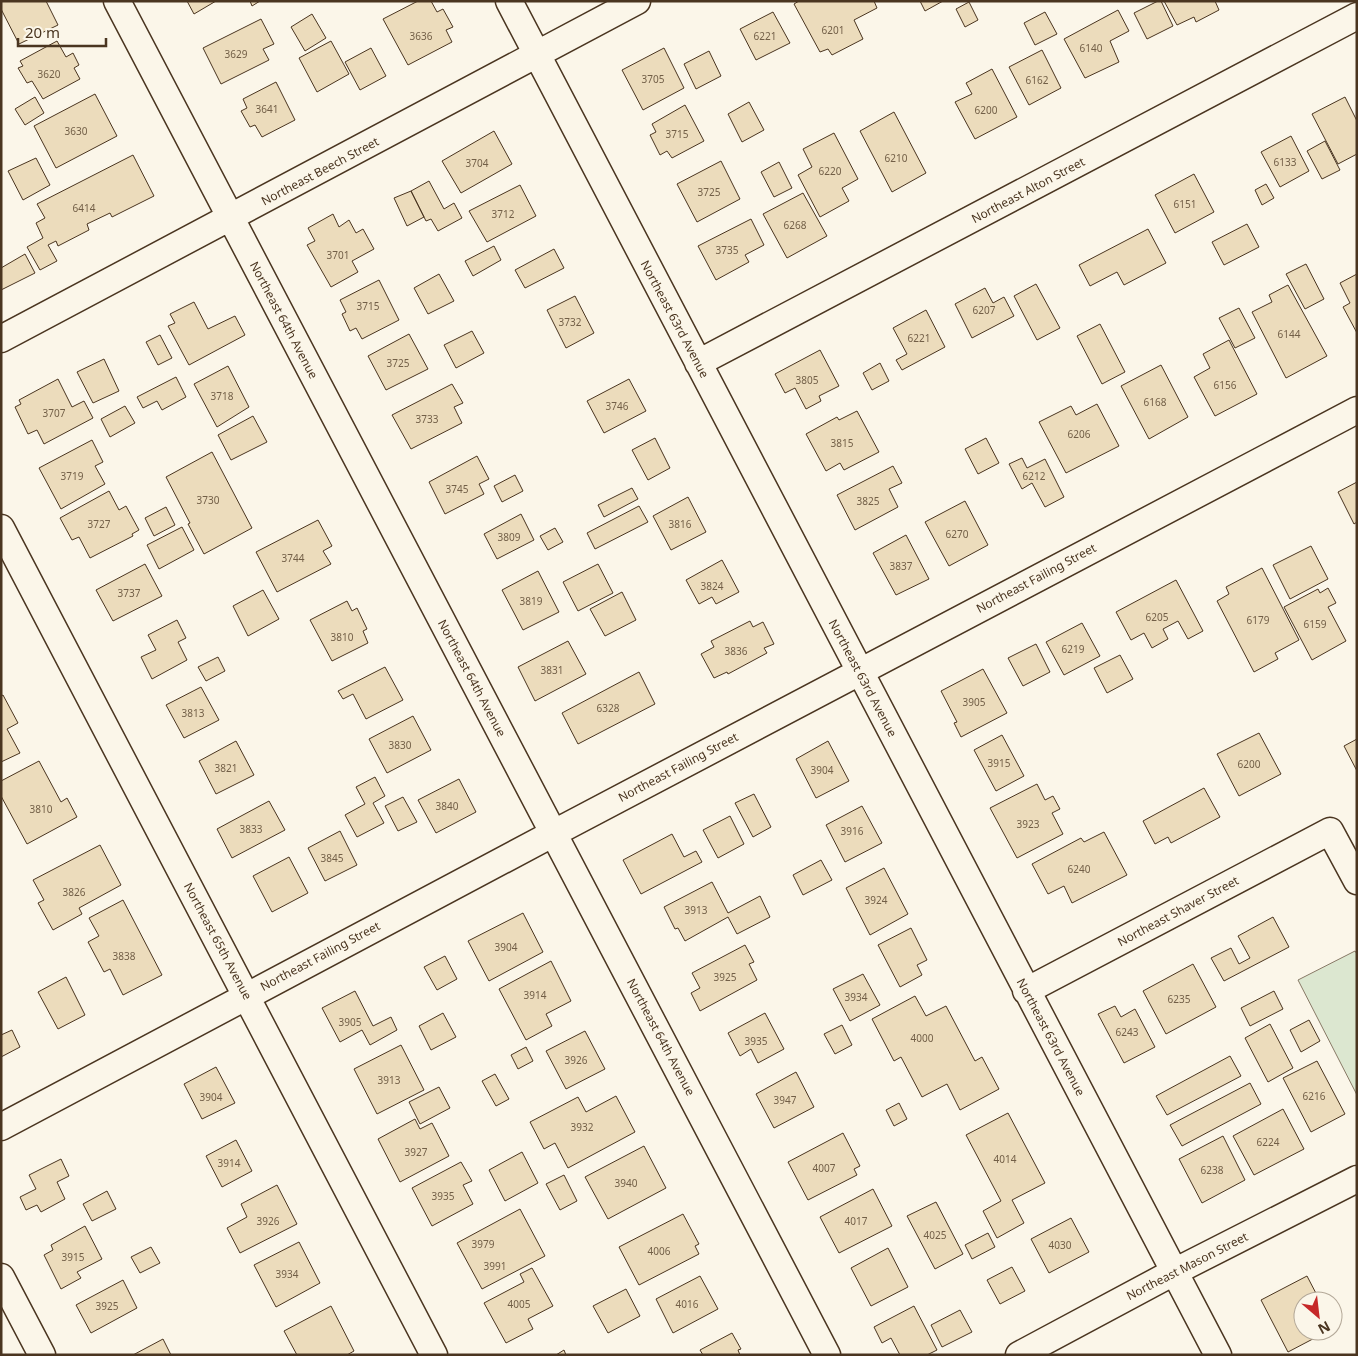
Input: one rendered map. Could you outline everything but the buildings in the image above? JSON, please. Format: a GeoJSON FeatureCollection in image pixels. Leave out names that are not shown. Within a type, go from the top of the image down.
{"type":"FeatureCollection","features":[{"type":"Feature","properties":{"kind":"street","name":"Northeast 64th Avenue"},"geometry":{"type":"LineString","coordinates":[[117,1],[828,1355]]}},
{"type":"Feature","properties":{"kind":"street","name":"Northeast 63rd Avenue"},"geometry":{"type":"LineString","coordinates":[[508,1],[1218,1355]]}},
{"type":"Feature","properties":{"kind":"street","name":"Northeast Beech Street"},"geometry":{"type":"LineString","coordinates":[[1,339],[637,1]]}},
{"type":"Feature","properties":{"kind":"street","name":"Northeast Alton Street"},"geometry":{"type":"LineString","coordinates":[[698,363],[1357,16]]}},
{"type":"Feature","properties":{"kind":"street","name":"Northeast Failing Street"},"geometry":{"type":"LineString","coordinates":[[1,1127],[860,671],[1357,410]]}},
{"type":"Feature","properties":{"kind":"street","name":"Northeast 65th Avenue"},"geometry":{"type":"LineString","coordinates":[[1,528],[434,1355]]}},
{"type":"Feature","properties":{"kind":"street","name":"Northeast Shaver Street"},"geometry":{"type":"LineString","coordinates":[[1026,991],[1330,831],[1357,881]]}},
{"type":"Feature","properties":{"kind":"street","name":"Northeast Mason Street"},"geometry":{"type":"LineString","coordinates":[[1018,1355],[1174,1272],[1357,1179]]}},
{"type":"Feature","properties":{"kind":"street"},"geometry":{"type":"LineString","coordinates":[[1,1277],[42,1355]]}},
{"type":"Feature","properties":{"kind":"green space"},"geometry":{"type":"Polygon","coordinates":[[[1355,951],[1357,954],[1357,1095],[1298,980],[1355,951]]]}}]}
